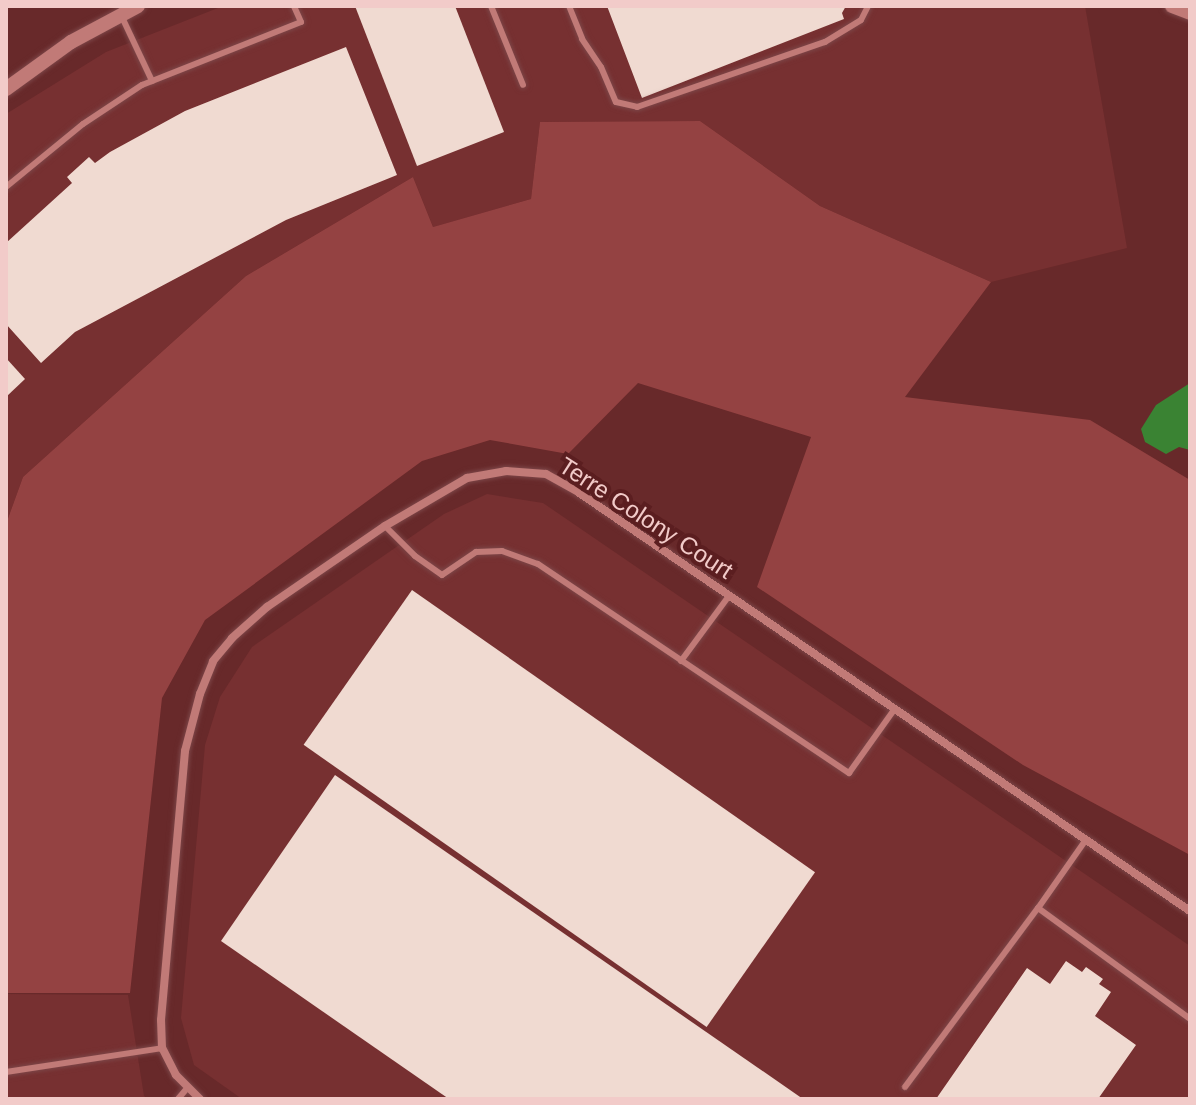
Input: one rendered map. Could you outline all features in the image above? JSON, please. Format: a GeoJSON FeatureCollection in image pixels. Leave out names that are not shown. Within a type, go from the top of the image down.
{"type":"FeatureCollection","features":[{"type":"Feature","properties":{"kind":"street"},"geometry":{"type":"LineString","coordinates":[[6,89],[71,42],[138,6]]}},
{"type":"Feature","properties":{"kind":"street"},"geometry":{"type":"LineString","coordinates":[[1172,6],[1190,13]]}},
{"type":"Feature","properties":{"kind":"street","name":"Terre Colony Court"},"geometry":{"type":"LineString","coordinates":[[162,1048],[185,751],[200,694],[213,661],[232,638],[267,607],[385,526],[467,478],[506,471],[546,474],[1190,911]]}},
{"type":"Feature","properties":{"kind":"street"},"geometry":{"type":"LineString","coordinates":[[162,1048],[176,1075],[200,1099]]}},
{"type":"Feature","properties":{"kind":"lane"},"geometry":{"type":"LineString","coordinates":[[6,187],[83,124],[152,81],[301,22],[294,6]]}},
{"type":"Feature","properties":{"kind":"lane"},"geometry":{"type":"LineString","coordinates":[[491,6],[523,85]]}},
{"type":"Feature","properties":{"kind":"lane"},"geometry":{"type":"LineString","coordinates":[[569,6],[582,39],[601,67],[616,102],[637,107],[825,42],[861,20],[868,6]]}},
{"type":"Feature","properties":{"kind":"lane"},"geometry":{"type":"LineString","coordinates":[[121,15],[152,81]]}},
{"type":"Feature","properties":{"kind":"lane"},"geometry":{"type":"LineString","coordinates":[[385,526],[415,556],[442,575],[476,552],[502,551],[538,564],[849,773],[894,710]]}},
{"type":"Feature","properties":{"kind":"lane"},"geometry":{"type":"LineString","coordinates":[[681,661],[729,596]]}},
{"type":"Feature","properties":{"kind":"lane"},"geometry":{"type":"LineString","coordinates":[[905,1087],[1085,841]]}},
{"type":"Feature","properties":{"kind":"lane"},"geometry":{"type":"LineString","coordinates":[[1038,908],[1190,1019]]}},
{"type":"Feature","properties":{"kind":"lane"},"geometry":{"type":"LineString","coordinates":[[6,1072],[162,1048]]}},
{"type":"Feature","properties":{"kind":"lane"},"geometry":{"type":"LineString","coordinates":[[178,1099],[188,1087]]}},
{"type":"Feature","properties":{"kind":"shaded area"},"geometry":{"type":"Polygon","coordinates":[[[223,6],[1085,6],[1127,248],[991,282],[820,206],[700,121],[540,122],[531,199],[433,227],[413,177],[246,276],[23,477],[6,524],[6,114],[106,52],[223,6]]]}},
{"type":"Feature","properties":{"kind":"shaded area"},"geometry":{"type":"Polygon","coordinates":[[[700,121],[820,206],[991,282],[905,397],[1090,420],[1190,480],[1190,855],[1023,765],[757,587],[811,437],[638,383],[568,454],[490,440],[422,461],[205,620],[162,698],[130,993],[6,993],[6,524],[23,477],[246,276],[413,177],[433,227],[531,199],[540,122],[700,121]]]}},
{"type":"Feature","properties":{"kind":"shaded area"},"geometry":{"type":"Polygon","coordinates":[[[1190,383],[1190,450],[1179,447],[1166,454],[1145,442],[1141,429],[1156,405],[1190,383]]]}},
{"type":"Feature","properties":{"kind":"shaded area"},"geometry":{"type":"Polygon","coordinates":[[[487,494],[543,503],[1190,946],[1190,1099],[242,1099],[194,1065],[181,1018],[205,745],[220,697],[252,647],[444,514],[487,494]]]}},
{"type":"Feature","properties":{"kind":"shaded area"},"geometry":{"type":"Polygon","coordinates":[[[6,994],[128,995],[144,1096],[148,1099],[6,1099],[6,994]]]}},
{"type":"Feature","properties":{"kind":"building"},"geometry":{"type":"Polygon","coordinates":[[[355,6],[455,6],[504,132],[417,166],[355,6]]]}},
{"type":"Feature","properties":{"kind":"building"},"geometry":{"type":"Polygon","coordinates":[[[607,6],[846,6],[842,13],[844,19],[642,98],[607,6]]]}},
{"type":"Feature","properties":{"kind":"building"},"geometry":{"type":"Polygon","coordinates":[[[346,47],[397,175],[286,220],[75,332],[41,363],[6,324],[6,243],[72,183],[67,177],[89,157],[95,163],[185,111],[346,47]]]}},
{"type":"Feature","properties":{"kind":"building"},"geometry":{"type":"Polygon","coordinates":[[[6,358],[25,379],[6,397],[6,358]]]}},
{"type":"Feature","properties":{"kind":"building"},"geometry":{"type":"Polygon","coordinates":[[[412,590],[815,872],[707,1027],[304,745],[412,590]]]}},
{"type":"Feature","properties":{"kind":"building"},"geometry":{"type":"Polygon","coordinates":[[[335,775],[803,1099],[449,1099],[221,941],[335,775]]]}},
{"type":"Feature","properties":{"kind":"building"},"geometry":{"type":"Polygon","coordinates":[[[1066,961],[1082,972],[1086,967],[1103,979],[1099,984],[1111,992],[1095,1016],[1136,1045],[1098,1099],[936,1099],[1027,968],[1050,984],[1066,961]]]}}]}
